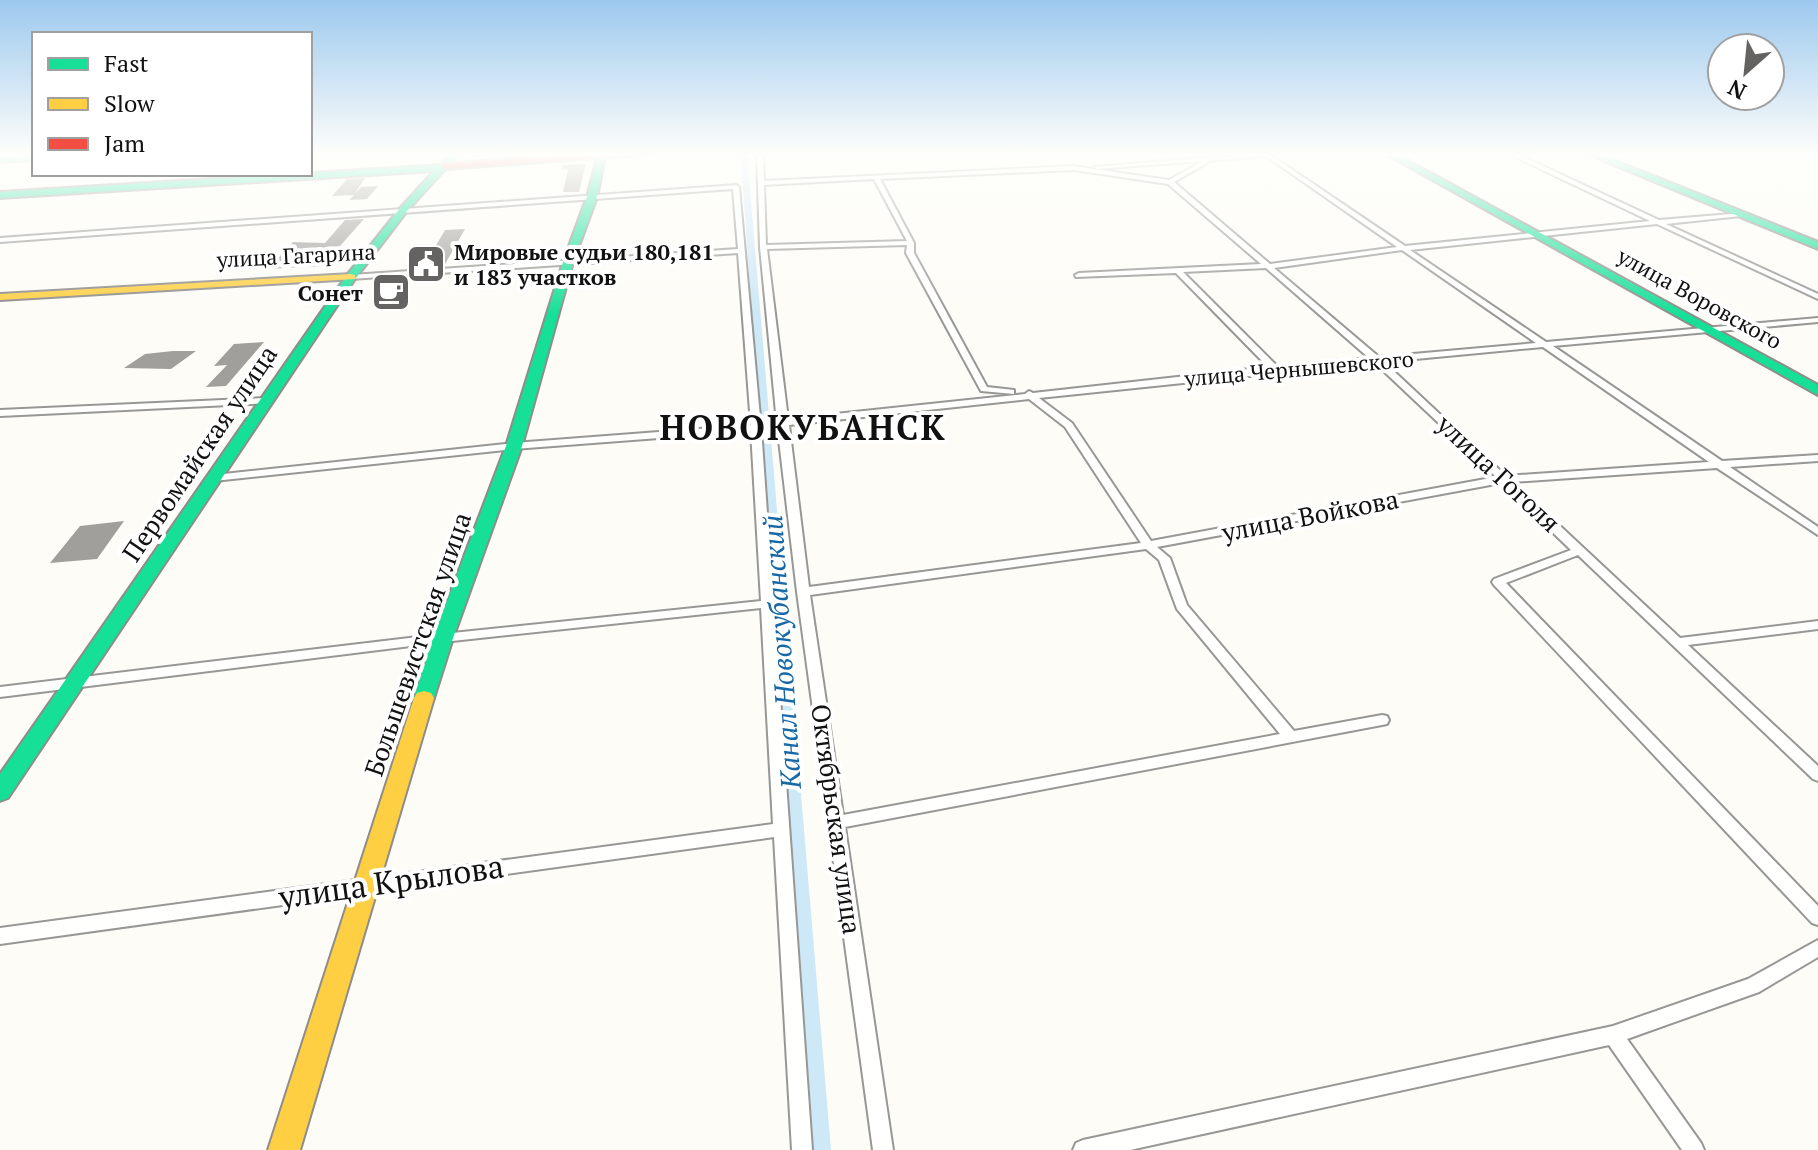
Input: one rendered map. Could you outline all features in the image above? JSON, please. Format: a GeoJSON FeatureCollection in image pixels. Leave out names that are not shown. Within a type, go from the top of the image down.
{"type":"FeatureCollection","features":[{"type":"Feature","properties":{"kind":"main road","name":"Большевистская улица"},"geometry":{"type":"LineString","coordinates":[[284,1150],[364,884],[443,638],[514,446],[568,262],[588,208]]}},
{"type":"Feature","properties":{"kind":"main road","name":"улица Воровского"},"geometry":{"type":"LineString","coordinates":[[1490,208],[1818,391]]}},
{"type":"Feature","properties":{"kind":"main road"},"geometry":{"type":"LineString","coordinates":[[1725,208],[1818,246]]}},
{"type":"Feature","properties":{"kind":"main road","name":"Первомайская улица"},"geometry":{"type":"LineString","coordinates":[[0,792],[351,277],[404,209]]}},
{"type":"Feature","properties":{"kind":"main road","name":"улица Гагарина"},"geometry":{"type":"LineString","coordinates":[[0,297],[351,277]]}},
{"type":"Feature","properties":{"kind":"street"},"geometry":{"type":"LineString","coordinates":[[0,240],[425,208]]}},
{"type":"Feature","properties":{"kind":"street","name":"Октябрьская улица"},"geometry":{"type":"LineString","coordinates":[[737,208],[756,428],[802,1150]]}},
{"type":"Feature","properties":{"kind":"street","name":"Октябрьская улица"},"geometry":{"type":"LineString","coordinates":[[761,208],[763,247],[803,592],[883,1150]]}},
{"type":"Feature","properties":{"kind":"street"},"geometry":{"type":"LineString","coordinates":[[892,208],[911,243],[910,253],[984,389],[1034,394],[1069,425],[1148,545],[1164,558],[1181,606],[1290,736]]}},
{"type":"Feature","properties":{"kind":"street","name":"улица Гоголя"},"geometry":{"type":"LineString","coordinates":[[1201,208],[1376,359],[1818,775]]}},
{"type":"Feature","properties":{"kind":"street"},"geometry":{"type":"LineString","coordinates":[[1345,208],[1717,466],[1818,532]]}},
{"type":"Feature","properties":{"kind":"street"},"geometry":{"type":"LineString","coordinates":[[1626,208],[1818,297]]}},
{"type":"Feature","properties":{"kind":"street"},"geometry":{"type":"LineString","coordinates":[[1079,275],[1270,266],[1405,248],[1741,214]]}},
{"type":"Feature","properties":{"kind":"street"},"geometry":{"type":"LineString","coordinates":[[763,247],[911,243]]}},
{"type":"Feature","properties":{"kind":"street","name":"улица Гагарина"},"geometry":{"type":"LineString","coordinates":[[351,277],[739,251]]}},
{"type":"Feature","properties":{"kind":"street"},"geometry":{"type":"LineString","coordinates":[[1179,272],[1275,369]]}},
{"type":"Feature","properties":{"kind":"street","name":"улица Чернышевского"},"geometry":{"type":"LineString","coordinates":[[783,423],[1275,369],[1548,347],[1818,320]]}},
{"type":"Feature","properties":{"kind":"street"},"geometry":{"type":"LineString","coordinates":[[0,413],[266,401]]}},
{"type":"Feature","properties":{"kind":"street"},"geometry":{"type":"LineString","coordinates":[[214,478],[514,446],[756,428]]}},
{"type":"Feature","properties":{"kind":"street","name":"улица Войкова"},"geometry":{"type":"LineString","coordinates":[[803,592],[1148,545],[1504,479],[1818,458]]}},
{"type":"Feature","properties":{"kind":"street"},"geometry":{"type":"LineString","coordinates":[[1581,550],[1498,582],[1818,918]]}},
{"type":"Feature","properties":{"kind":"street"},"geometry":{"type":"LineString","coordinates":[[0,692],[443,638],[767,604]]}},
{"type":"Feature","properties":{"kind":"street"},"geometry":{"type":"LineString","coordinates":[[1679,642],[1818,625]]}},
{"type":"Feature","properties":{"kind":"street"},"geometry":{"type":"LineString","coordinates":[[838,822],[1382,720]]}},
{"type":"Feature","properties":{"kind":"street","name":"улица Крылова"},"geometry":{"type":"LineString","coordinates":[[0,936],[783,829]]}},
{"type":"Feature","properties":{"kind":"street"},"geometry":{"type":"LineString","coordinates":[[1083,1150],[1613,1035],[1753,986],[1818,948]]}},
{"type":"Feature","properties":{"kind":"street"},"geometry":{"type":"LineString","coordinates":[[1613,1035],[1694,1150]]}},
{"type":"Feature","properties":{"kind":"building"},"geometry":{"type":"Polygon","coordinates":[[[364,219],[322,266],[268,269],[293,242],[325,243],[345,220],[364,219]]]}},
{"type":"Feature","properties":{"kind":"building"},"geometry":{"type":"Polygon","coordinates":[[[465,229],[444,266],[407,267],[417,250],[434,249],[445,230],[465,229]]]}},
{"type":"Feature","properties":{"kind":"building"},"geometry":{"type":"Polygon","coordinates":[[[264,342],[226,386],[206,387],[227,365],[214,366],[234,344],[264,342]]]}},
{"type":"Feature","properties":{"kind":"building"},"geometry":{"type":"Polygon","coordinates":[[[196,351],[171,369],[124,368],[145,354],[196,351]]]}},
{"type":"Feature","properties":{"kind":"building"},"geometry":{"type":"Polygon","coordinates":[[[124,521],[97,559],[50,563],[80,526],[124,521]]]}},
{"type":"Feature","properties":{"kind":"waterway","name":"Канал Новокубанский"},"geometry":{"type":"LineString","coordinates":[[748,208],[819,1150]]}},
{"type":"Feature","properties":{"kind":"traffic: fast"},"geometry":{"type":"LineString","coordinates":[[0,792],[351,277],[405,208]]}},
{"type":"Feature","properties":{"kind":"traffic: fast"},"geometry":{"type":"LineString","coordinates":[[424,698],[514,446],[568,262],[588,208]]}},
{"type":"Feature","properties":{"kind":"traffic: fast"},"geometry":{"type":"LineString","coordinates":[[1487,208],[1818,391]]}},
{"type":"Feature","properties":{"kind":"traffic: fast"},"geometry":{"type":"LineString","coordinates":[[1723,208],[1818,246]]}},
{"type":"Feature","properties":{"kind":"traffic: slow"},"geometry":{"type":"LineString","coordinates":[[0,297],[351,277]]}},
{"type":"Feature","properties":{"kind":"traffic: slow"},"geometry":{"type":"LineString","coordinates":[[284,1150],[424,698]]}},
{"type":"Feature","properties":{"kind":"place","name":"Мировые судьи 180,181 и 183 участков"},"geometry":{"type":"Point","coordinates":[426,264]}},
{"type":"Feature","properties":{"kind":"place","name":"Сонет"},"geometry":{"type":"Point","coordinates":[391,292]}},
{"type":"Feature","properties":{"kind":"district","name":"НОВОКУБАНСК"},"geometry":{"type":"Point","coordinates":[803,427]}}]}
